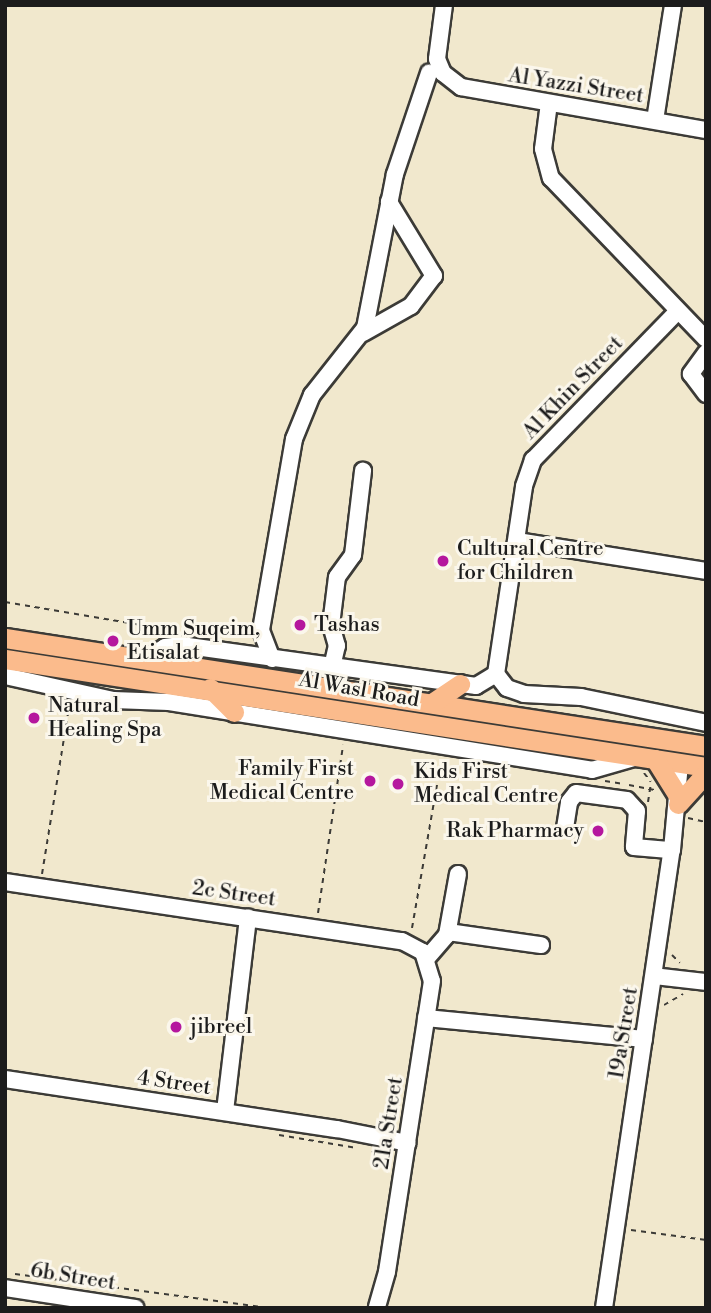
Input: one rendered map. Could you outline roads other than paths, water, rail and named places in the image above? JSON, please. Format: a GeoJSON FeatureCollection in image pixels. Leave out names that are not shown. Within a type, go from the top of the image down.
{"type":"FeatureCollection","features":[{"type":"Feature","properties":{"kind":"main road","name":"Al Wasl Road"},"geometry":{"type":"LineString","coordinates":[[5,638],[706,746]]}},
{"type":"Feature","properties":{"kind":"main road","name":"Al Wasl Road"},"geometry":{"type":"LineString","coordinates":[[5,659],[210,688],[706,767]]}},
{"type":"Feature","properties":{"kind":"main road"},"geometry":{"type":"LineString","coordinates":[[432,703],[460,684]]}},
{"type":"Feature","properties":{"kind":"main road"},"geometry":{"type":"LineString","coordinates":[[210,688],[234,712]]}},
{"type":"Feature","properties":{"kind":"main road"},"geometry":{"type":"LineString","coordinates":[[680,763],[683,752],[706,754]]}},
{"type":"Feature","properties":{"kind":"main road"},"geometry":{"type":"LineString","coordinates":[[646,758],[672,797],[706,773]]}},
{"type":"Feature","properties":{"kind":"street"},"geometry":{"type":"LineString","coordinates":[[363,333],[389,202],[436,73],[436,52],[444,5]]}},
{"type":"Feature","properties":{"kind":"street"},"geometry":{"type":"LineString","coordinates":[[650,119],[673,5]]}},
{"type":"Feature","properties":{"kind":"street","name":"Al Yazzi Street"},"geometry":{"type":"LineString","coordinates":[[436,73],[469,89],[706,130]]}},
{"type":"Feature","properties":{"kind":"street"},"geometry":{"type":"LineString","coordinates":[[549,103],[543,149],[551,178],[706,339]]}},
{"type":"Feature","properties":{"kind":"street"},"geometry":{"type":"LineString","coordinates":[[272,659],[261,630],[294,439],[312,395],[363,333],[389,322],[418,301],[435,276],[389,202]]}},
{"type":"Feature","properties":{"kind":"street","name":"Al Khin Street"},"geometry":{"type":"LineString","coordinates":[[496,674],[526,477],[538,453],[678,311]]}},
{"type":"Feature","properties":{"kind":"street"},"geometry":{"type":"LineString","coordinates":[[706,353],[691,374],[706,394]]}},
{"type":"Feature","properties":{"kind":"street"},"geometry":{"type":"LineString","coordinates":[[332,667],[337,646],[331,625],[337,577],[353,555],[363,471]]}},
{"type":"Feature","properties":{"kind":"street"},"geometry":{"type":"LineString","coordinates":[[517,541],[706,571]]}},
{"type":"Feature","properties":{"kind":"street"},"geometry":{"type":"LineString","coordinates":[[238,653],[261,630]]}},
{"type":"Feature","properties":{"kind":"street"},"geometry":{"type":"LineString","coordinates":[[146,659],[173,645],[460,684],[482,685],[496,674],[507,688],[524,694],[581,697],[706,723]]}},
{"type":"Feature","properties":{"kind":"street"},"geometry":{"type":"LineString","coordinates":[[5,676],[72,692],[345,728],[577,768],[603,769],[646,758]]}},
{"type":"Feature","properties":{"kind":"street","name":"19a Street"},"geometry":{"type":"LineString","coordinates":[[604,1308],[623,1229],[644,1039],[672,850],[672,797],[680,763]]}},
{"type":"Feature","properties":{"kind":"street"},"geometry":{"type":"LineString","coordinates":[[565,828],[569,802],[576,793],[627,800],[637,811],[634,847],[672,850]]}},
{"type":"Feature","properties":{"kind":"street"},"geometry":{"type":"LineString","coordinates":[[427,958],[448,932],[458,874]]}},
{"type":"Feature","properties":{"kind":"street","name":"2c Street"},"geometry":{"type":"LineString","coordinates":[[5,882],[410,943],[427,958]]}},
{"type":"Feature","properties":{"kind":"street"},"geometry":{"type":"LineString","coordinates":[[225,1111],[248,917]]}},
{"type":"Feature","properties":{"kind":"street"},"geometry":{"type":"LineString","coordinates":[[448,932],[541,945]]}},
{"type":"Feature","properties":{"kind":"street","name":"21a Street"},"geometry":{"type":"LineString","coordinates":[[385,1308],[387,1272],[432,981],[427,958]]}},
{"type":"Feature","properties":{"kind":"street"},"geometry":{"type":"LineString","coordinates":[[654,972],[706,977]]}},
{"type":"Feature","properties":{"kind":"street"},"geometry":{"type":"LineString","coordinates":[[654,972],[706,982]]}},
{"type":"Feature","properties":{"kind":"street"},"geometry":{"type":"LineString","coordinates":[[426,1018],[644,1039]]}},
{"type":"Feature","properties":{"kind":"street","name":"4 Street"},"geometry":{"type":"LineString","coordinates":[[5,1079],[409,1138]]}},
{"type":"Feature","properties":{"kind":"street","name":"21a Street"},"geometry":{"type":"LineString","coordinates":[[377,1308],[387,1272]]}},
{"type":"Feature","properties":{"kind":"street","name":"6b Street"},"geometry":{"type":"LineString","coordinates":[[5,1288],[38,1301],[135,1308]]}},
{"type":"Feature","properties":{"kind":"place","name":"Cultural Centre for Children"},"geometry":{"type":"Point","coordinates":[443,561]}},
{"type":"Feature","properties":{"kind":"place","name":"Tashas"},"geometry":{"type":"Point","coordinates":[300,625]}},
{"type":"Feature","properties":{"kind":"place","name":"Umm Suqeim, Etisalat"},"geometry":{"type":"Point","coordinates":[113,641]}},
{"type":"Feature","properties":{"kind":"place","name":"Natural Healing Spa"},"geometry":{"type":"Point","coordinates":[34,718]}},
{"type":"Feature","properties":{"kind":"place","name":"Family First Medical Centre"},"geometry":{"type":"Point","coordinates":[370,781]}},
{"type":"Feature","properties":{"kind":"place","name":"Kids First Medical Centre"},"geometry":{"type":"Point","coordinates":[398,784]}},
{"type":"Feature","properties":{"kind":"place","name":"Rak Pharmacy"},"geometry":{"type":"Point","coordinates":[598,831]}},
{"type":"Feature","properties":{"kind":"place","name":"jibreel"},"geometry":{"type":"Point","coordinates":[176,1027]}}]}
